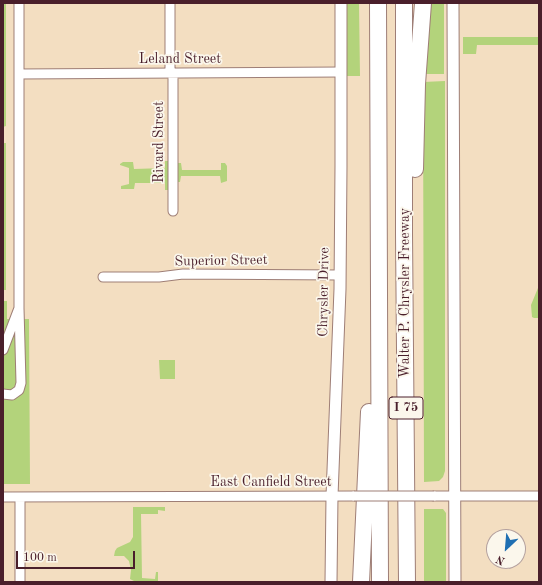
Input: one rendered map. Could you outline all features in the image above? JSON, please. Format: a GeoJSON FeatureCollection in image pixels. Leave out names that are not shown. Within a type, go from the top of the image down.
{"type":"FeatureCollection","features":[{"type":"Feature","properties":{"kind":"highway"},"geometry":{"type":"LineString","coordinates":[[371,3],[378,30]]}},
{"type":"Feature","properties":{"kind":"highway","name":"Walter P. Chrysler Freeway"},"geometry":{"type":"LineString","coordinates":[[378,3],[380,582]]}},
{"type":"Feature","properties":{"kind":"highway","name":"Walter P. Chrysler Freeway"},"geometry":{"type":"LineString","coordinates":[[404,3],[407,582]]}},
{"type":"Feature","properties":{"kind":"highway"},"geometry":{"type":"LineString","coordinates":[[404,234],[414,196],[417,84],[423,3]]}},
{"type":"Feature","properties":{"kind":"highway"},"geometry":{"type":"LineString","coordinates":[[361,582],[370,408],[380,356]]}},
{"type":"Feature","properties":{"kind":"street"},"geometry":{"type":"LineString","coordinates":[[3,394],[12,395],[19,390],[21,383],[19,308],[19,3]]}},
{"type":"Feature","properties":{"kind":"street","name":"Rivard Street"},"geometry":{"type":"LineString","coordinates":[[170,3],[172,73],[172,211]]}},
{"type":"Feature","properties":{"kind":"street","name":"Chrysler Drive"},"geometry":{"type":"LineString","coordinates":[[331,582],[332,496],[340,275],[341,3]]}},
{"type":"Feature","properties":{"kind":"street"},"geometry":{"type":"LineString","coordinates":[[453,3],[455,582]]}},
{"type":"Feature","properties":{"kind":"street","name":"Leland Street"},"geometry":{"type":"LineString","coordinates":[[19,74],[341,72]]}},
{"type":"Feature","properties":{"kind":"street","name":"Superior Street"},"geometry":{"type":"LineString","coordinates":[[103,277],[159,277],[183,274],[340,275]]}},
{"type":"Feature","properties":{"kind":"street"},"geometry":{"type":"LineString","coordinates":[[3,350],[19,308]]}},
{"type":"Feature","properties":{"kind":"street"},"geometry":{"type":"LineString","coordinates":[[20,496],[20,582]]}},
{"type":"Feature","properties":{"kind":"street","name":"East Canfield Street"},"geometry":{"type":"LineString","coordinates":[[3,497],[539,496]]}},
{"type":"Feature","properties":{"kind":"green space"},"geometry":{"type":"Polygon","coordinates":[[[3,3],[6,3],[6,126],[3,127],[3,3]]]}},
{"type":"Feature","properties":{"kind":"green space"},"geometry":{"type":"Polygon","coordinates":[[[347,3],[359,3],[360,76],[347,76],[347,3]]]}},
{"type":"Feature","properties":{"kind":"green space"},"geometry":{"type":"Polygon","coordinates":[[[429,3],[444,3],[444,74],[422,74],[429,3]]]}},
{"type":"Feature","properties":{"kind":"green space"},"geometry":{"type":"Polygon","coordinates":[[[463,37],[539,37],[539,45],[477,45],[476,54],[463,54],[463,37]]]}},
{"type":"Feature","properties":{"kind":"green space"},"geometry":{"type":"Polygon","coordinates":[[[445,81],[445,471],[443,477],[439,481],[424,482],[423,82],[445,81]]]}},
{"type":"Feature","properties":{"kind":"green space"},"geometry":{"type":"Polygon","coordinates":[[[3,143],[6,143],[6,290],[3,290],[3,143]]]}},
{"type":"Feature","properties":{"kind":"green space"},"geometry":{"type":"Polygon","coordinates":[[[165,161],[169,161],[169,190],[165,190],[165,183],[135,183],[134,189],[121,189],[121,186],[129,184],[129,168],[120,165],[123,162],[133,162],[134,169],[165,168],[165,161]]]}},
{"type":"Feature","properties":{"kind":"green space"},"geometry":{"type":"Polygon","coordinates":[[[177,163],[181,163],[182,170],[221,170],[221,163],[225,163],[227,166],[227,181],[221,183],[220,176],[181,176],[180,182],[177,182],[177,163]]]}},
{"type":"Feature","properties":{"kind":"green space"},"geometry":{"type":"Polygon","coordinates":[[[538,288],[539,318],[534,318],[532,317],[531,305],[538,288]]]}},
{"type":"Feature","properties":{"kind":"green space"},"geometry":{"type":"Polygon","coordinates":[[[3,301],[7,301],[7,319],[29,319],[30,484],[3,484],[3,301]]]}},
{"type":"Feature","properties":{"kind":"green space"},"geometry":{"type":"Polygon","coordinates":[[[159,360],[175,360],[175,379],[160,379],[159,360]]]}},
{"type":"Feature","properties":{"kind":"green space"},"geometry":{"type":"Polygon","coordinates":[[[133,507],[165,507],[165,511],[158,510],[158,514],[141,514],[142,578],[155,579],[156,572],[158,572],[158,581],[136,582],[130,579],[131,570],[129,561],[124,556],[114,556],[117,548],[130,542],[133,537],[133,507]]]}},
{"type":"Feature","properties":{"kind":"green space"},"geometry":{"type":"Polygon","coordinates":[[[424,509],[443,509],[446,513],[446,582],[424,582],[424,509]]]}}]}
